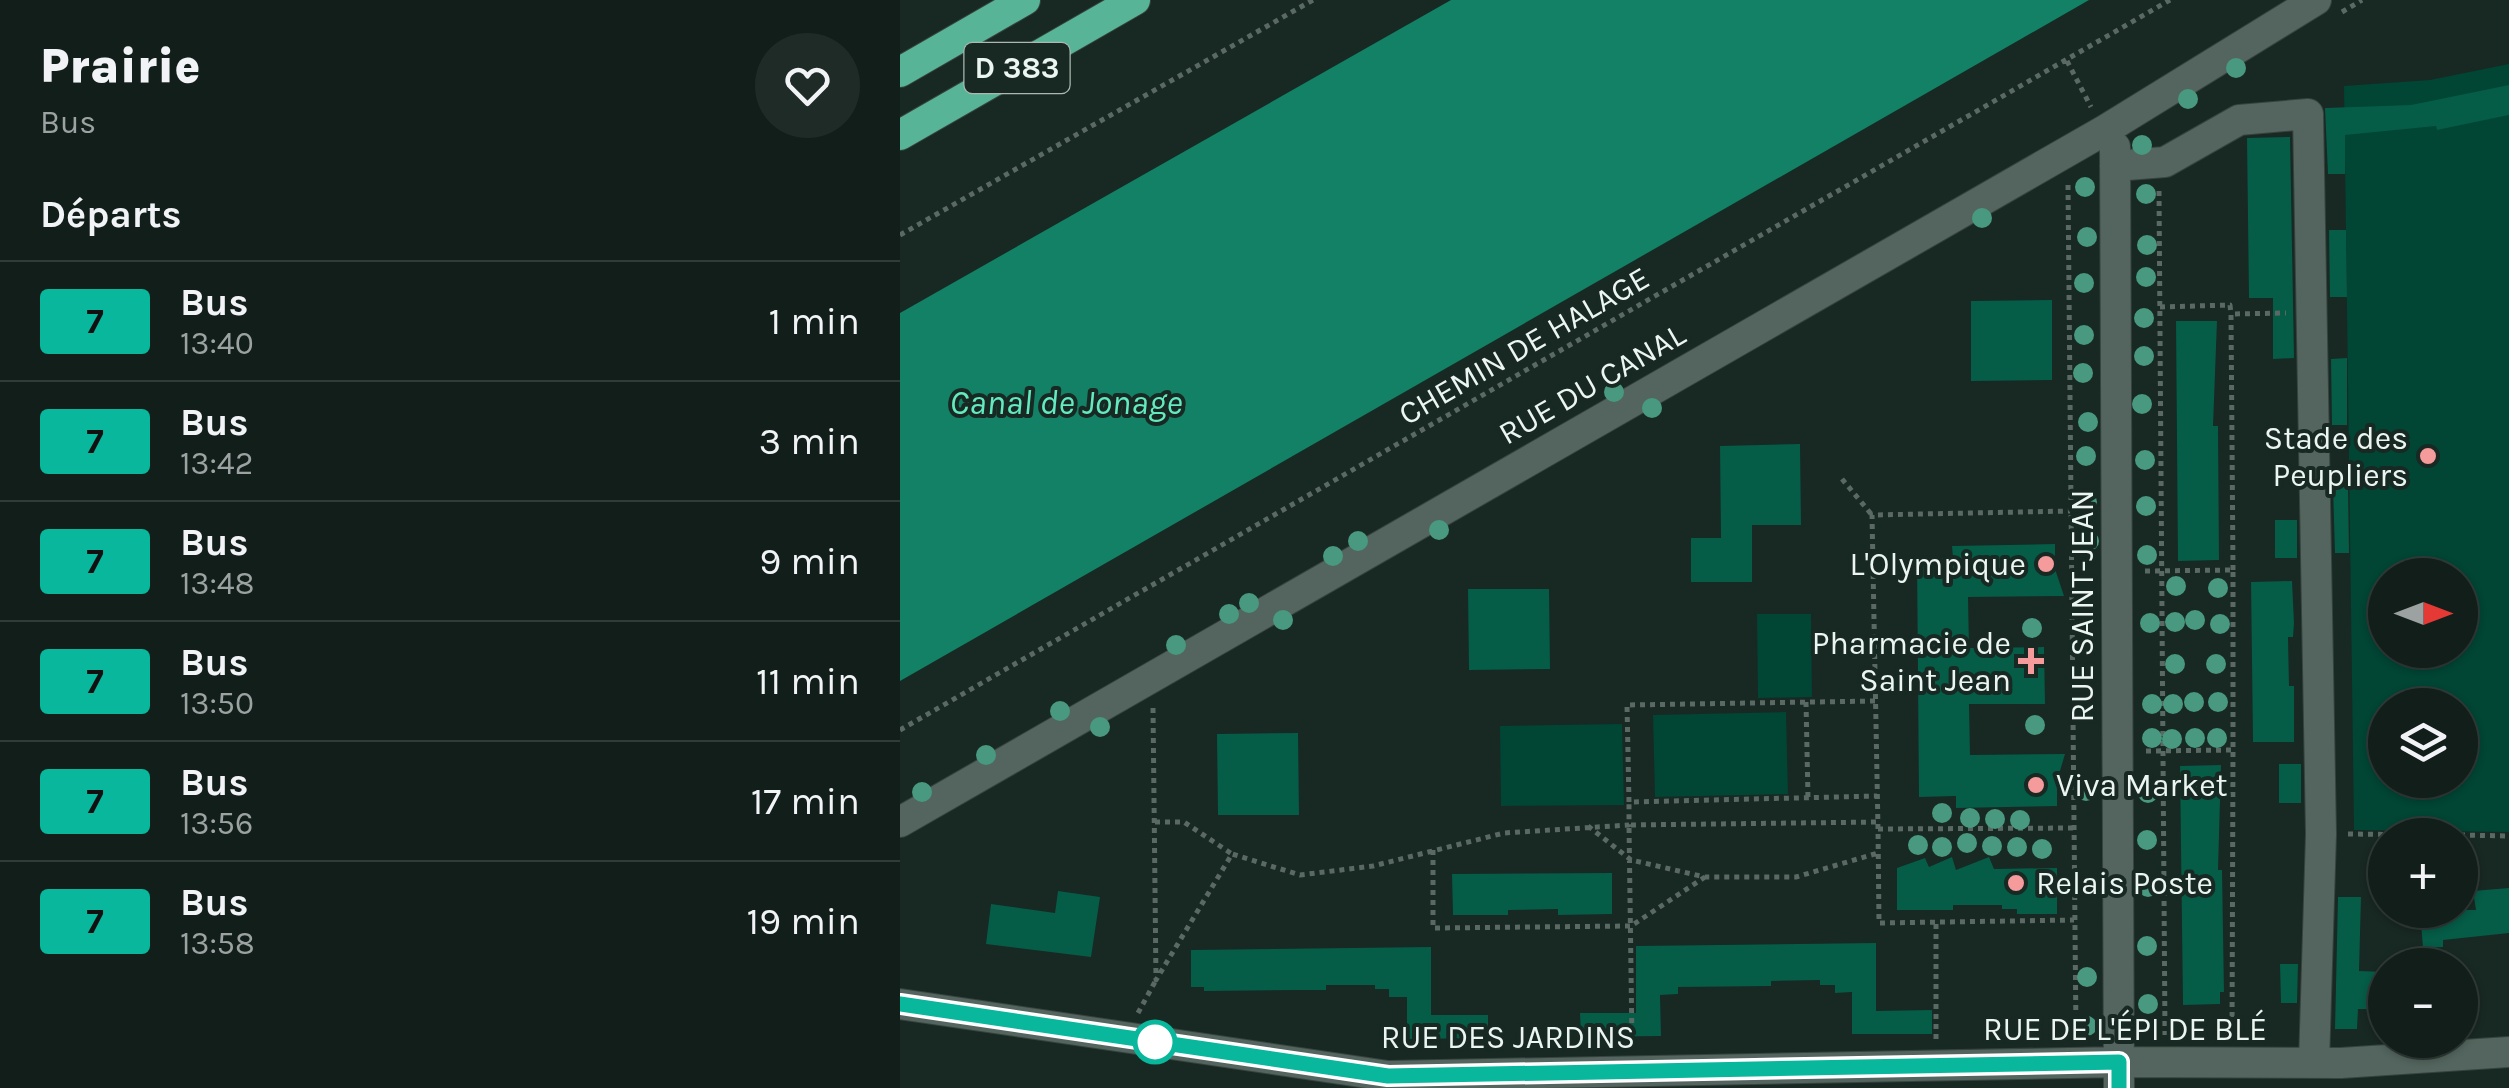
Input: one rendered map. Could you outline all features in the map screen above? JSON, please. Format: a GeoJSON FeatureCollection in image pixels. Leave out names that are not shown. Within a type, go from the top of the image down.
{"type":"FeatureCollection","features":[{"type":"Feature","properties":{"kind":"highway","name":"D 383"},"geometry":{"type":"LineString","coordinates":[[900,72],[1025,0]]}},
{"type":"Feature","properties":{"kind":"highway","name":"D 383"},"geometry":{"type":"LineString","coordinates":[[900,135],[1135,0]]}},
{"type":"Feature","properties":{"kind":"street","name":"RUE DU CANAL"},"geometry":{"type":"LineString","coordinates":[[900,822],[2103,117],[2316,0]]}},
{"type":"Feature","properties":{"kind":"street"},"geometry":{"type":"LineString","coordinates":[[2116,166],[2159,162],[2239,120],[2308,114],[2322,834],[2314,1063]]}},
{"type":"Feature","properties":{"kind":"street","name":"RUE SAINT-JEAN"},"geometry":{"type":"LineString","coordinates":[[2103,117],[2116,166],[2119,1063]]}},
{"type":"Feature","properties":{"kind":"street","name":"RUE DES JARDINS"},"geometry":{"type":"LineString","coordinates":[[900,1004],[1388,1076],[1742,1078]]}},
{"type":"Feature","properties":{"kind":"street","name":"RUE DE L'ÉPI DE BLÉ"},"geometry":{"type":"LineString","coordinates":[[1742,1078],[2119,1063],[2314,1063],[2509,1052]]}},
{"type":"Feature","properties":{"kind":"path"},"geometry":{"type":"LineString","coordinates":[[900,236],[1313,0]]}},
{"type":"Feature","properties":{"kind":"path","name":"CHEMIN DE HALAGE"},"geometry":{"type":"LineString","coordinates":[[900,730],[2170,0]]}},
{"type":"Feature","properties":{"kind":"path"},"geometry":{"type":"LineString","coordinates":[[2067,61],[2103,117]]}},
{"type":"Feature","properties":{"kind":"path"},"geometry":{"type":"LineString","coordinates":[[2159,162],[2165,1063]]}},
{"type":"Feature","properties":{"kind":"path"},"geometry":{"type":"LineString","coordinates":[[2052,190],[2068,181],[2076,1038],[2119,1063]]}},
{"type":"Feature","properties":{"kind":"path"},"geometry":{"type":"LineString","coordinates":[[2160,306],[2230,304],[2232,1042]]}},
{"type":"Feature","properties":{"kind":"path"},"geometry":{"type":"LineString","coordinates":[[2230,314],[2312,313]]}},
{"type":"Feature","properties":{"kind":"path"},"geometry":{"type":"LineString","coordinates":[[1842,479],[1872,514],[1879,923],[2074,920]]}},
{"type":"Feature","properties":{"kind":"path"},"geometry":{"type":"LineString","coordinates":[[1872,514],[2071,511]]}},
{"type":"Feature","properties":{"kind":"path"},"geometry":{"type":"LineString","coordinates":[[2117,571],[2233,570]]}},
{"type":"Feature","properties":{"kind":"path"},"geometry":{"type":"LineString","coordinates":[[1632,1051],[1627,705],[1875,701]]}},
{"type":"Feature","properties":{"kind":"path"},"geometry":{"type":"LineString","coordinates":[[1806,702],[1808,798]]}},
{"type":"Feature","properties":{"kind":"path"},"geometry":{"type":"LineString","coordinates":[[1153,706],[1156,980]]}},
{"type":"Feature","properties":{"kind":"path"},"geometry":{"type":"LineString","coordinates":[[2118,751],[2233,750]]}},
{"type":"Feature","properties":{"kind":"path"},"geometry":{"type":"LineString","coordinates":[[1629,802],[1877,796]]}},
{"type":"Feature","properties":{"kind":"path"},"geometry":{"type":"LineString","coordinates":[[1154,822],[1184,822],[1232,854],[1300,874],[1374,866],[1504,833],[1588,826],[2074,828]]}},
{"type":"Feature","properties":{"kind":"path"},"geometry":{"type":"LineString","coordinates":[[1588,826],[1632,860],[1706,876],[1796,878],[1878,853]]}},
{"type":"Feature","properties":{"kind":"path"},"geometry":{"type":"LineString","coordinates":[[2322,834],[2368,834]]}},
{"type":"Feature","properties":{"kind":"path"},"geometry":{"type":"LineString","coordinates":[[2478,836],[2509,836]]}},
{"type":"Feature","properties":{"kind":"path"},"geometry":{"type":"LineString","coordinates":[[1433,850],[1433,928],[1630,926],[1706,876]]}},
{"type":"Feature","properties":{"kind":"path"},"geometry":{"type":"LineString","coordinates":[[1136,1018],[1232,854]]}},
{"type":"Feature","properties":{"kind":"path"},"geometry":{"type":"LineString","coordinates":[[1936,922],[1936,1048]]}},
{"type":"Feature","properties":{"kind":"shaded area","name":"Stade des Peupliers"},"geometry":{"type":"Polygon","coordinates":[[[2509,64],[2509,832],[2478,832],[2478,818],[2368,818],[2368,830],[2354,830],[2344,86],[2430,80],[2509,64]]]}},
{"type":"Feature","properties":{"kind":"shaded area"},"geometry":{"type":"Polygon","coordinates":[[[1757,614],[1811,614],[1812,697],[1758,698],[1757,614]]]}},
{"type":"Feature","properties":{"kind":"shaded area"},"geometry":{"type":"Polygon","coordinates":[[[1786,712],[1788,794],[1655,797],[1653,715],[1786,712]]]}},
{"type":"Feature","properties":{"kind":"shaded area"},"geometry":{"type":"Polygon","coordinates":[[[1622,724],[1624,805],[1501,806],[1500,726],[1622,724]]]}},
{"type":"Feature","properties":{"kind":"water","name":"Canal de Jonage"},"geometry":{"type":"Polygon","coordinates":[[[1451,0],[2089,0],[900,681],[900,313],[1451,0]]]}},
{"type":"Feature","properties":{"kind":"building"},"geometry":{"type":"Polygon","coordinates":[[[2509,85],[2509,115],[2437,130],[2436,126],[2345,135],[2345,174],[2328,174],[2325,108],[2411,105],[2509,85]]]}},
{"type":"Feature","properties":{"kind":"building"},"geometry":{"type":"Polygon","coordinates":[[[2290,137],[2294,358],[2273,359],[2273,298],[2249,298],[2247,138],[2290,137]]]}},
{"type":"Feature","properties":{"kind":"building"},"geometry":{"type":"Polygon","coordinates":[[[2329,230],[2346,230],[2347,297],[2330,297],[2329,230]]]}},
{"type":"Feature","properties":{"kind":"building"},"geometry":{"type":"Polygon","coordinates":[[[2052,300],[2052,380],[1971,381],[1971,301],[2052,300]]]}},
{"type":"Feature","properties":{"kind":"building"},"geometry":{"type":"Polygon","coordinates":[[[2176,321],[2217,321],[2213,426],[2218,426],[2219,560],[2178,561],[2176,321]]]}},
{"type":"Feature","properties":{"kind":"building"},"geometry":{"type":"Polygon","coordinates":[[[2347,358],[2347,425],[2332,425],[2331,359],[2347,358]]]}},
{"type":"Feature","properties":{"kind":"building"},"geometry":{"type":"Polygon","coordinates":[[[1800,444],[1801,525],[1752,525],[1752,582],[1691,582],[1691,538],[1721,538],[1720,446],[1800,444]]]}},
{"type":"Feature","properties":{"kind":"building"},"geometry":{"type":"Polygon","coordinates":[[[2348,486],[2349,553],[2335,553],[2333,487],[2348,486]]]}},
{"type":"Feature","properties":{"kind":"building"},"geometry":{"type":"Polygon","coordinates":[[[2275,520],[2297,520],[2297,558],[2275,558],[2275,520]]]}},
{"type":"Feature","properties":{"kind":"building"},"geometry":{"type":"Polygon","coordinates":[[[2055,544],[2055,569],[2064,596],[1968,597],[1969,648],[2044,647],[2045,704],[1969,704],[1970,755],[2065,754],[2057,781],[2057,806],[1956,808],[1956,796],[1919,797],[1917,558],[1953,558],[1952,546],[2055,544]]]}},
{"type":"Feature","properties":{"kind":"building"},"geometry":{"type":"Polygon","coordinates":[[[2292,581],[2293,637],[2288,637],[2289,686],[2294,686],[2294,742],[2253,742],[2251,582],[2292,581]]]}},
{"type":"Feature","properties":{"kind":"building"},"geometry":{"type":"Polygon","coordinates":[[[1468,589],[1549,589],[1550,669],[1469,670],[1468,589]]]}},
{"type":"Feature","properties":{"kind":"building"},"geometry":{"type":"Polygon","coordinates":[[[1298,733],[1299,815],[1218,815],[1217,734],[1298,733]]]}},
{"type":"Feature","properties":{"kind":"building"},"geometry":{"type":"Polygon","coordinates":[[[2279,764],[2301,764],[2301,803],[2279,803],[2279,764]]]}},
{"type":"Feature","properties":{"kind":"building"},"geometry":{"type":"Polygon","coordinates":[[[2221,765],[2218,870],[2222,870],[2224,992],[2220,992],[2220,1004],[2183,1005],[2180,766],[2221,765]]]}},
{"type":"Feature","properties":{"kind":"building"},"geometry":{"type":"Polygon","coordinates":[[[1952,857],[1956,870],[1989,857],[1994,869],[2057,868],[2057,914],[2017,914],[2017,909],[2002,909],[2002,905],[1897,910],[1897,868],[1925,858],[1929,867],[1952,857]]]}},
{"type":"Feature","properties":{"kind":"building"},"geometry":{"type":"Polygon","coordinates":[[[1612,873],[1612,914],[1558,915],[1558,909],[1508,910],[1508,915],[1453,915],[1452,874],[1612,873]]]}},
{"type":"Feature","properties":{"kind":"building"},"geometry":{"type":"Polygon","coordinates":[[[2509,888],[2509,933],[2443,940],[2443,947],[2423,948],[2421,928],[2478,928],[2478,891],[2509,888]]]}},
{"type":"Feature","properties":{"kind":"building"},"geometry":{"type":"Polygon","coordinates":[[[1058,891],[1100,897],[1091,957],[986,944],[991,904],[1055,913],[1058,891]]]}},
{"type":"Feature","properties":{"kind":"building"},"geometry":{"type":"Polygon","coordinates":[[[2338,897],[2361,897],[2359,971],[2368,971],[2368,1009],[2358,1009],[2357,1029],[2335,1029],[2338,897]]]}},
{"type":"Feature","properties":{"kind":"building"},"geometry":{"type":"Polygon","coordinates":[[[1876,943],[1876,1011],[1932,1010],[1932,1034],[1852,1034],[1852,992],[1835,993],[1835,985],[1820,985],[1820,980],[1771,981],[1771,986],[1678,987],[1678,994],[1660,995],[1661,1036],[1581,1037],[1580,1013],[1636,1013],[1636,946],[1876,943]]]}},
{"type":"Feature","properties":{"kind":"building"},"geometry":{"type":"Polygon","coordinates":[[[1431,947],[1431,1015],[1488,1015],[1488,1038],[1407,1039],[1407,997],[1389,997],[1389,989],[1375,989],[1375,985],[1326,985],[1326,990],[1204,991],[1204,987],[1191,987],[1191,950],[1431,947]]]}},
{"type":"Feature","properties":{"kind":"building"},"geometry":{"type":"Polygon","coordinates":[[[2280,964],[2298,964],[2297,1003],[2281,1003],[2280,964]]]}},
{"type":"Feature","properties":{"kind":"bus line","name":"7"},"geometry":{"type":"LineString","coordinates":[[900,1004],[1388,1076],[2119,1062],[2119,1088]]}},
{"type":"Feature","properties":{"kind":"place","name":"Stade des Peupliers"},"geometry":{"type":"Point","coordinates":[2428,456]}},
{"type":"Feature","properties":{"kind":"place","name":"L'Olympique"},"geometry":{"type":"Point","coordinates":[2046,564]}},
{"type":"Feature","properties":{"kind":"place","name":"Pharmacie de Saint Jean"},"geometry":{"type":"Point","coordinates":[2031,661]}},
{"type":"Feature","properties":{"kind":"place","name":"Viva Market"},"geometry":{"type":"Point","coordinates":[2036,785]}},
{"type":"Feature","properties":{"kind":"place","name":"Relais Poste"},"geometry":{"type":"Point","coordinates":[2016,883]}}]}
